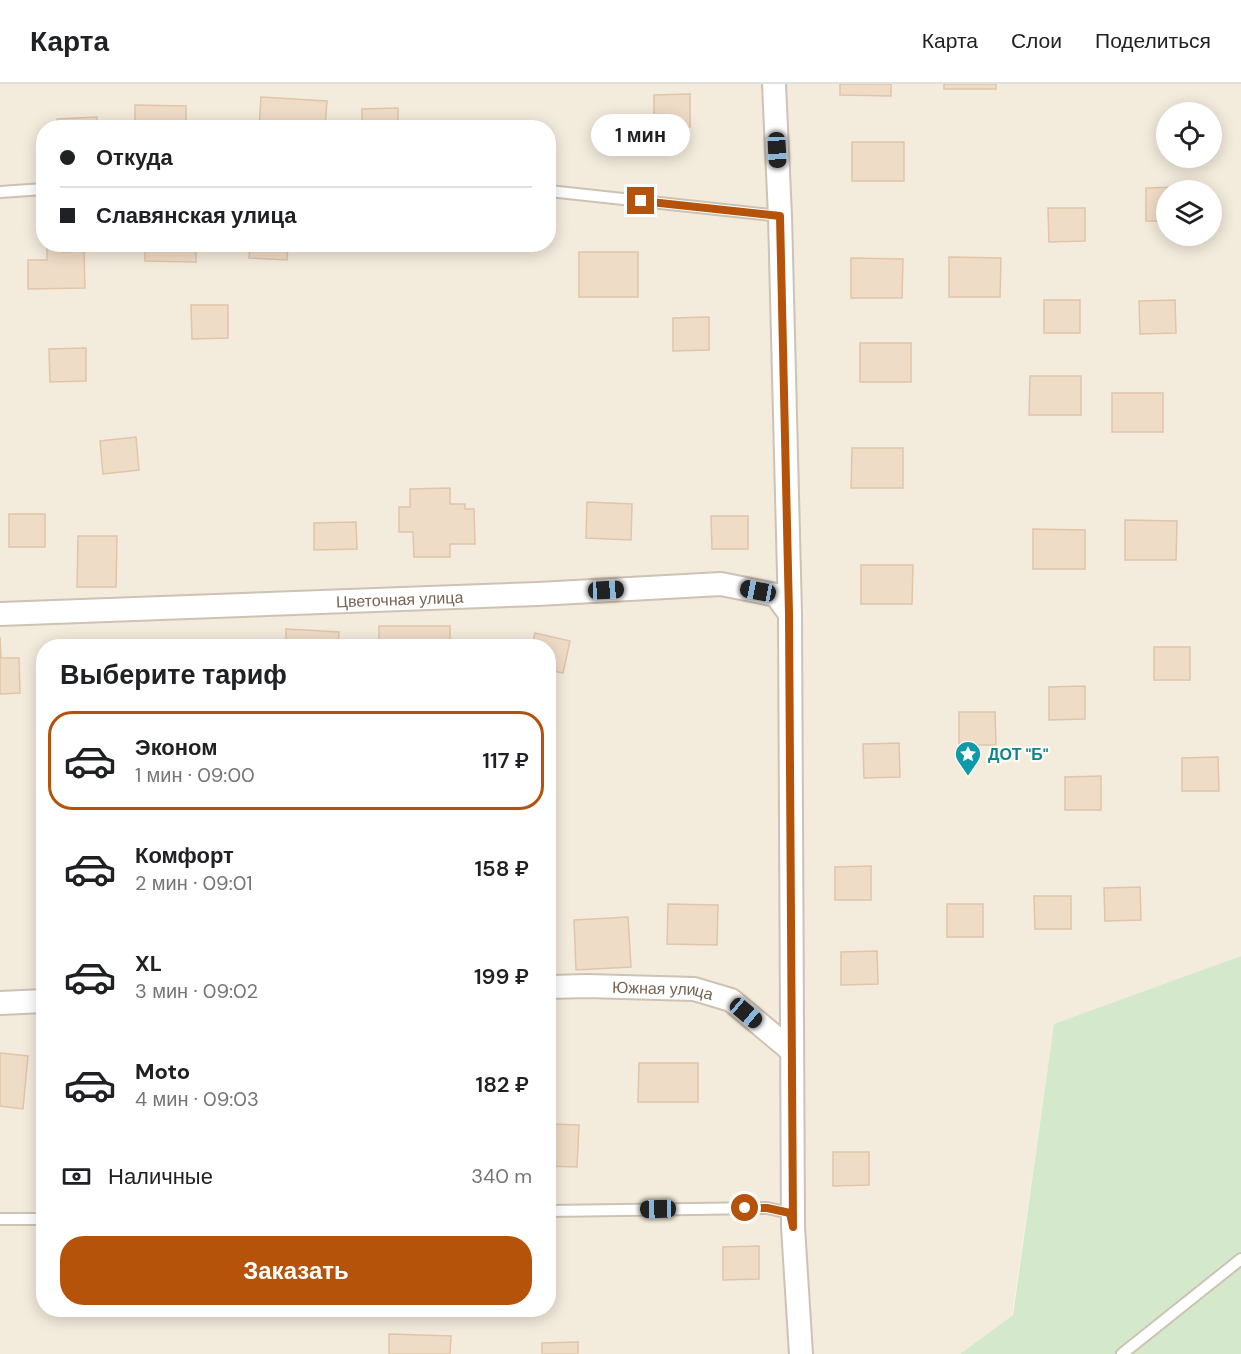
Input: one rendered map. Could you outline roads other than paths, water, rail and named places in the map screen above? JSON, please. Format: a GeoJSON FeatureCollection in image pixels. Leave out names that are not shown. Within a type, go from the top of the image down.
{"type":"FeatureCollection","features":[{"type":"Feature","properties":{"kind":"street"},"geometry":{"type":"LineString","coordinates":[[774,84],[780,216],[789,614],[793,1227],[801,1354]]}},
{"type":"Feature","properties":{"kind":"street","name":"Цветочная улица"},"geometry":{"type":"LineString","coordinates":[[0,614],[538,594],[721,584],[776,595],[789,614]]}},
{"type":"Feature","properties":{"kind":"street","name":"Южная улица"},"geometry":{"type":"LineString","coordinates":[[556,987],[694,989],[731,1000],[792,1052]]}},
{"type":"Feature","properties":{"kind":"street"},"geometry":{"type":"LineString","coordinates":[[0,1003],[36,1001]]}},
{"type":"Feature","properties":{"kind":"lane"},"geometry":{"type":"LineString","coordinates":[[0,192],[36,190]]}},
{"type":"Feature","properties":{"kind":"lane"},"geometry":{"type":"LineString","coordinates":[[556,192],[780,216]]}},
{"type":"Feature","properties":{"kind":"lane"},"geometry":{"type":"LineString","coordinates":[[556,1211],[767,1208],[790,1213],[793,1227]]}},
{"type":"Feature","properties":{"kind":"lane"},"geometry":{"type":"LineString","coordinates":[[0,1219],[36,1219]]}},
{"type":"Feature","properties":{"kind":"lane"},"geometry":{"type":"LineString","coordinates":[[1122,1354],[1241,1259]]}},
{"type":"Feature","properties":{"kind":"place","name":"ДОТ \"Б\""},"geometry":{"type":"Point","coordinates":[968,777]}}]}
